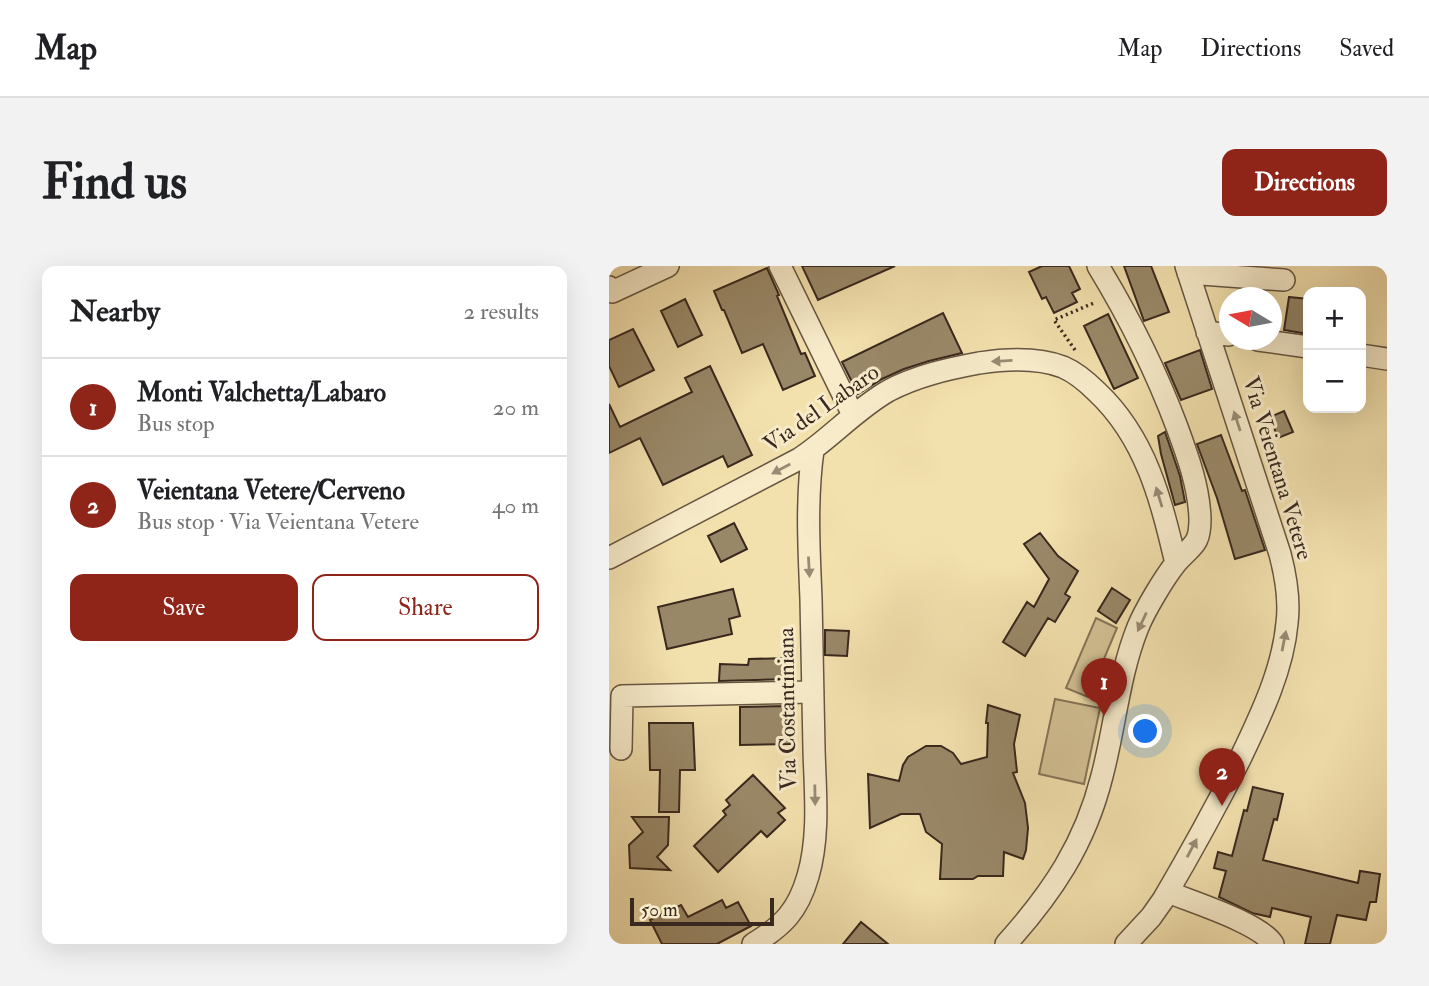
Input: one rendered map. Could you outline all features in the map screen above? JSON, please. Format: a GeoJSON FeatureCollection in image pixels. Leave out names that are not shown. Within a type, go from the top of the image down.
{"type":"FeatureCollection","features":[{"type":"Feature","properties":{"kind":"street"},"geometry":{"type":"LineString","coordinates":[[610,291],[668,266]]}},
{"type":"Feature","properties":{"kind":"street"},"geometry":{"type":"LineString","coordinates":[[780,266],[853,415]]}},
{"type":"Feature","properties":{"kind":"street"},"geometry":{"type":"LineString","coordinates":[[1006,944],[1040,905],[1069,861],[1089,817],[1103,774],[1122,684],[1138,627],[1176,563],[1194,545],[1198,537],[1199,511],[1187,452],[1157,375],[1098,266]]}},
{"type":"Feature","properties":{"kind":"street"},"geometry":{"type":"LineString","coordinates":[[1187,269],[1284,280]]}},
{"type":"Feature","properties":{"kind":"street","name":"Via Veientana Vetere"},"geometry":{"type":"LineString","coordinates":[[1126,944],[1151,917],[1168,892],[1224,790],[1254,729],[1279,665],[1287,624],[1283,564],[1187,269]]}},
{"type":"Feature","properties":{"kind":"street"},"geometry":{"type":"LineString","coordinates":[[1207,332],[1219,334]]}},
{"type":"Feature","properties":{"kind":"street"},"geometry":{"type":"LineString","coordinates":[[1282,343],[1303,346]]}},
{"type":"Feature","properties":{"kind":"street"},"geometry":{"type":"LineString","coordinates":[[1366,356],[1387,359]]}},
{"type":"Feature","properties":{"kind":"street","name":"Via del Labaro"},"geometry":{"type":"LineString","coordinates":[[609,558],[799,459],[878,397],[905,383],[940,371],[986,362],[1023,360],[1048,363],[1084,379],[1118,414],[1139,446],[1158,493],[1176,563]]}},
{"type":"Feature","properties":{"kind":"street","name":"Via Costantiniana"},"geometry":{"type":"LineString","coordinates":[[753,944],[787,920],[808,877],[813,851],[815,824],[809,479],[813,450]]}},
{"type":"Feature","properties":{"kind":"street"},"geometry":{"type":"LineString","coordinates":[[621,749],[622,696],[813,692]]}},
{"type":"Feature","properties":{"kind":"street"},"geometry":{"type":"LineString","coordinates":[[1168,892],[1252,926],[1269,937],[1273,944]]}},
{"type":"Feature","properties":{"kind":"path"},"geometry":{"type":"LineString","coordinates":[[1084,379],[1077,354],[1054,320],[1115,295]]}},
{"type":"Feature","properties":{"kind":"shaded area"},"geometry":{"type":"Polygon","coordinates":[[[1096,618],[1117,628],[1088,697],[1066,688],[1096,618]]]}},
{"type":"Feature","properties":{"kind":"shaded area"},"geometry":{"type":"Polygon","coordinates":[[[1055,699],[1100,708],[1084,784],[1039,774],[1055,699]]]}},
{"type":"Feature","properties":{"kind":"building"},"geometry":{"type":"Polygon","coordinates":[[[802,266],[895,266],[818,300],[802,266]]]}},
{"type":"Feature","properties":{"kind":"building"},"geometry":{"type":"Polygon","coordinates":[[[1042,266],[1069,266],[1080,289],[1072,293],[1077,302],[1054,313],[1046,297],[1042,299],[1029,272],[1042,266]]]}},
{"type":"Feature","properties":{"kind":"building"},"geometry":{"type":"Polygon","coordinates":[[[1124,266],[1151,266],[1169,312],[1144,321],[1124,266]]]}},
{"type":"Feature","properties":{"kind":"building"},"geometry":{"type":"Polygon","coordinates":[[[767,268],[801,354],[805,353],[815,376],[783,390],[763,344],[742,353],[714,291],[767,268]]]}},
{"type":"Feature","properties":{"kind":"building"},"geometry":{"type":"Polygon","coordinates":[[[1289,297],[1303,298],[1303,333],[1284,330],[1289,297]]]}},
{"type":"Feature","properties":{"kind":"building"},"geometry":{"type":"Polygon","coordinates":[[[685,299],[702,335],[678,347],[661,311],[685,299]]]}},
{"type":"Feature","properties":{"kind":"building"},"geometry":{"type":"Polygon","coordinates":[[[943,313],[962,353],[904,369],[858,394],[842,362],[943,313]]]}},
{"type":"Feature","properties":{"kind":"building"},"geometry":{"type":"Polygon","coordinates":[[[1108,314],[1138,378],[1114,389],[1084,326],[1108,314]]]}},
{"type":"Feature","properties":{"kind":"building"},"geometry":{"type":"Polygon","coordinates":[[[633,329],[654,370],[619,387],[609,366],[609,340],[633,329]]]}},
{"type":"Feature","properties":{"kind":"building"},"geometry":{"type":"Polygon","coordinates":[[[1200,350],[1212,389],[1181,400],[1165,363],[1200,350]]]}},
{"type":"Feature","properties":{"kind":"building"},"geometry":{"type":"Polygon","coordinates":[[[710,366],[752,455],[728,467],[723,456],[663,485],[640,438],[609,453],[609,404],[620,427],[692,392],[685,378],[710,366]]]}},
{"type":"Feature","properties":{"kind":"building"},"geometry":{"type":"Polygon","coordinates":[[[1284,411],[1293,432],[1278,438],[1270,417],[1284,411]]]}},
{"type":"Feature","properties":{"kind":"building"},"geometry":{"type":"Polygon","coordinates":[[[1165,432],[1180,476],[1185,502],[1175,505],[1158,436],[1165,432]]]}},
{"type":"Feature","properties":{"kind":"building"},"geometry":{"type":"Polygon","coordinates":[[[1221,435],[1242,491],[1245,490],[1265,550],[1235,559],[1197,444],[1221,435]]]}},
{"type":"Feature","properties":{"kind":"building"},"geometry":{"type":"Polygon","coordinates":[[[734,523],[747,549],[721,562],[708,536],[734,523]]]}},
{"type":"Feature","properties":{"kind":"building"},"geometry":{"type":"Polygon","coordinates":[[[1040,533],[1058,556],[1078,571],[1065,594],[1070,597],[1055,622],[1048,618],[1025,656],[1003,642],[1027,602],[1034,607],[1049,579],[1024,544],[1040,533]]]}},
{"type":"Feature","properties":{"kind":"building"},"geometry":{"type":"Polygon","coordinates":[[[1112,588],[1130,600],[1116,623],[1098,611],[1112,588]]]}},
{"type":"Feature","properties":{"kind":"building"},"geometry":{"type":"Polygon","coordinates":[[[733,589],[740,616],[729,619],[732,634],[667,649],[658,607],[733,589]]]}},
{"type":"Feature","properties":{"kind":"building"},"geometry":{"type":"Polygon","coordinates":[[[825,630],[849,631],[847,656],[825,655],[825,630]]]}},
{"type":"Feature","properties":{"kind":"building"},"geometry":{"type":"Polygon","coordinates":[[[789,658],[788,679],[719,681],[720,664],[748,665],[749,659],[789,658]]]}},
{"type":"Feature","properties":{"kind":"building"},"geometry":{"type":"Polygon","coordinates":[[[988,705],[1020,715],[1014,744],[1017,772],[1013,773],[1025,803],[1028,828],[1026,850],[1023,859],[1004,852],[1003,876],[940,879],[942,844],[926,832],[920,814],[901,814],[870,828],[868,774],[899,781],[908,757],[926,746],[941,746],[953,753],[961,764],[987,757],[988,705]]]}},
{"type":"Feature","properties":{"kind":"building"},"geometry":{"type":"Polygon","coordinates":[[[787,706],[786,710],[790,710],[790,744],[740,745],[740,707],[787,706]]]}},
{"type":"Feature","properties":{"kind":"building"},"geometry":{"type":"Polygon","coordinates":[[[649,723],[693,723],[695,770],[680,770],[679,812],[659,812],[660,770],[650,770],[649,723]]]}},
{"type":"Feature","properties":{"kind":"building"},"geometry":{"type":"Polygon","coordinates":[[[753,775],[785,808],[778,813],[785,820],[767,837],[761,831],[718,872],[694,846],[726,815],[723,811],[730,805],[726,800],[753,775]]]}},
{"type":"Feature","properties":{"kind":"building"},"geometry":{"type":"Polygon","coordinates":[[[1253,787],[1283,794],[1263,860],[1358,883],[1360,871],[1380,874],[1376,902],[1370,902],[1366,920],[1337,915],[1330,944],[1305,944],[1311,917],[1272,908],[1270,917],[1252,913],[1219,897],[1226,871],[1214,868],[1218,852],[1232,856],[1253,787]]]}},
{"type":"Feature","properties":{"kind":"building"},"geometry":{"type":"Polygon","coordinates":[[[632,817],[669,817],[668,845],[657,857],[670,870],[630,868],[629,845],[643,832],[632,817]]]}},
{"type":"Feature","properties":{"kind":"building"},"geometry":{"type":"Polygon","coordinates":[[[722,900],[726,908],[738,902],[751,926],[717,944],[662,944],[650,920],[681,905],[688,917],[722,900]]]}},
{"type":"Feature","properties":{"kind":"building"},"geometry":{"type":"Polygon","coordinates":[[[861,922],[888,944],[843,944],[861,922]]]}},
{"type":"Feature","properties":{"kind":"place","name":"Monti Valchetta/Labaro"},"geometry":{"type":"Point","coordinates":[1104,716]}},
{"type":"Feature","properties":{"kind":"place","name":"Veientana Vetere/Cerveno"},"geometry":{"type":"Point","coordinates":[1222,806]}}]}
